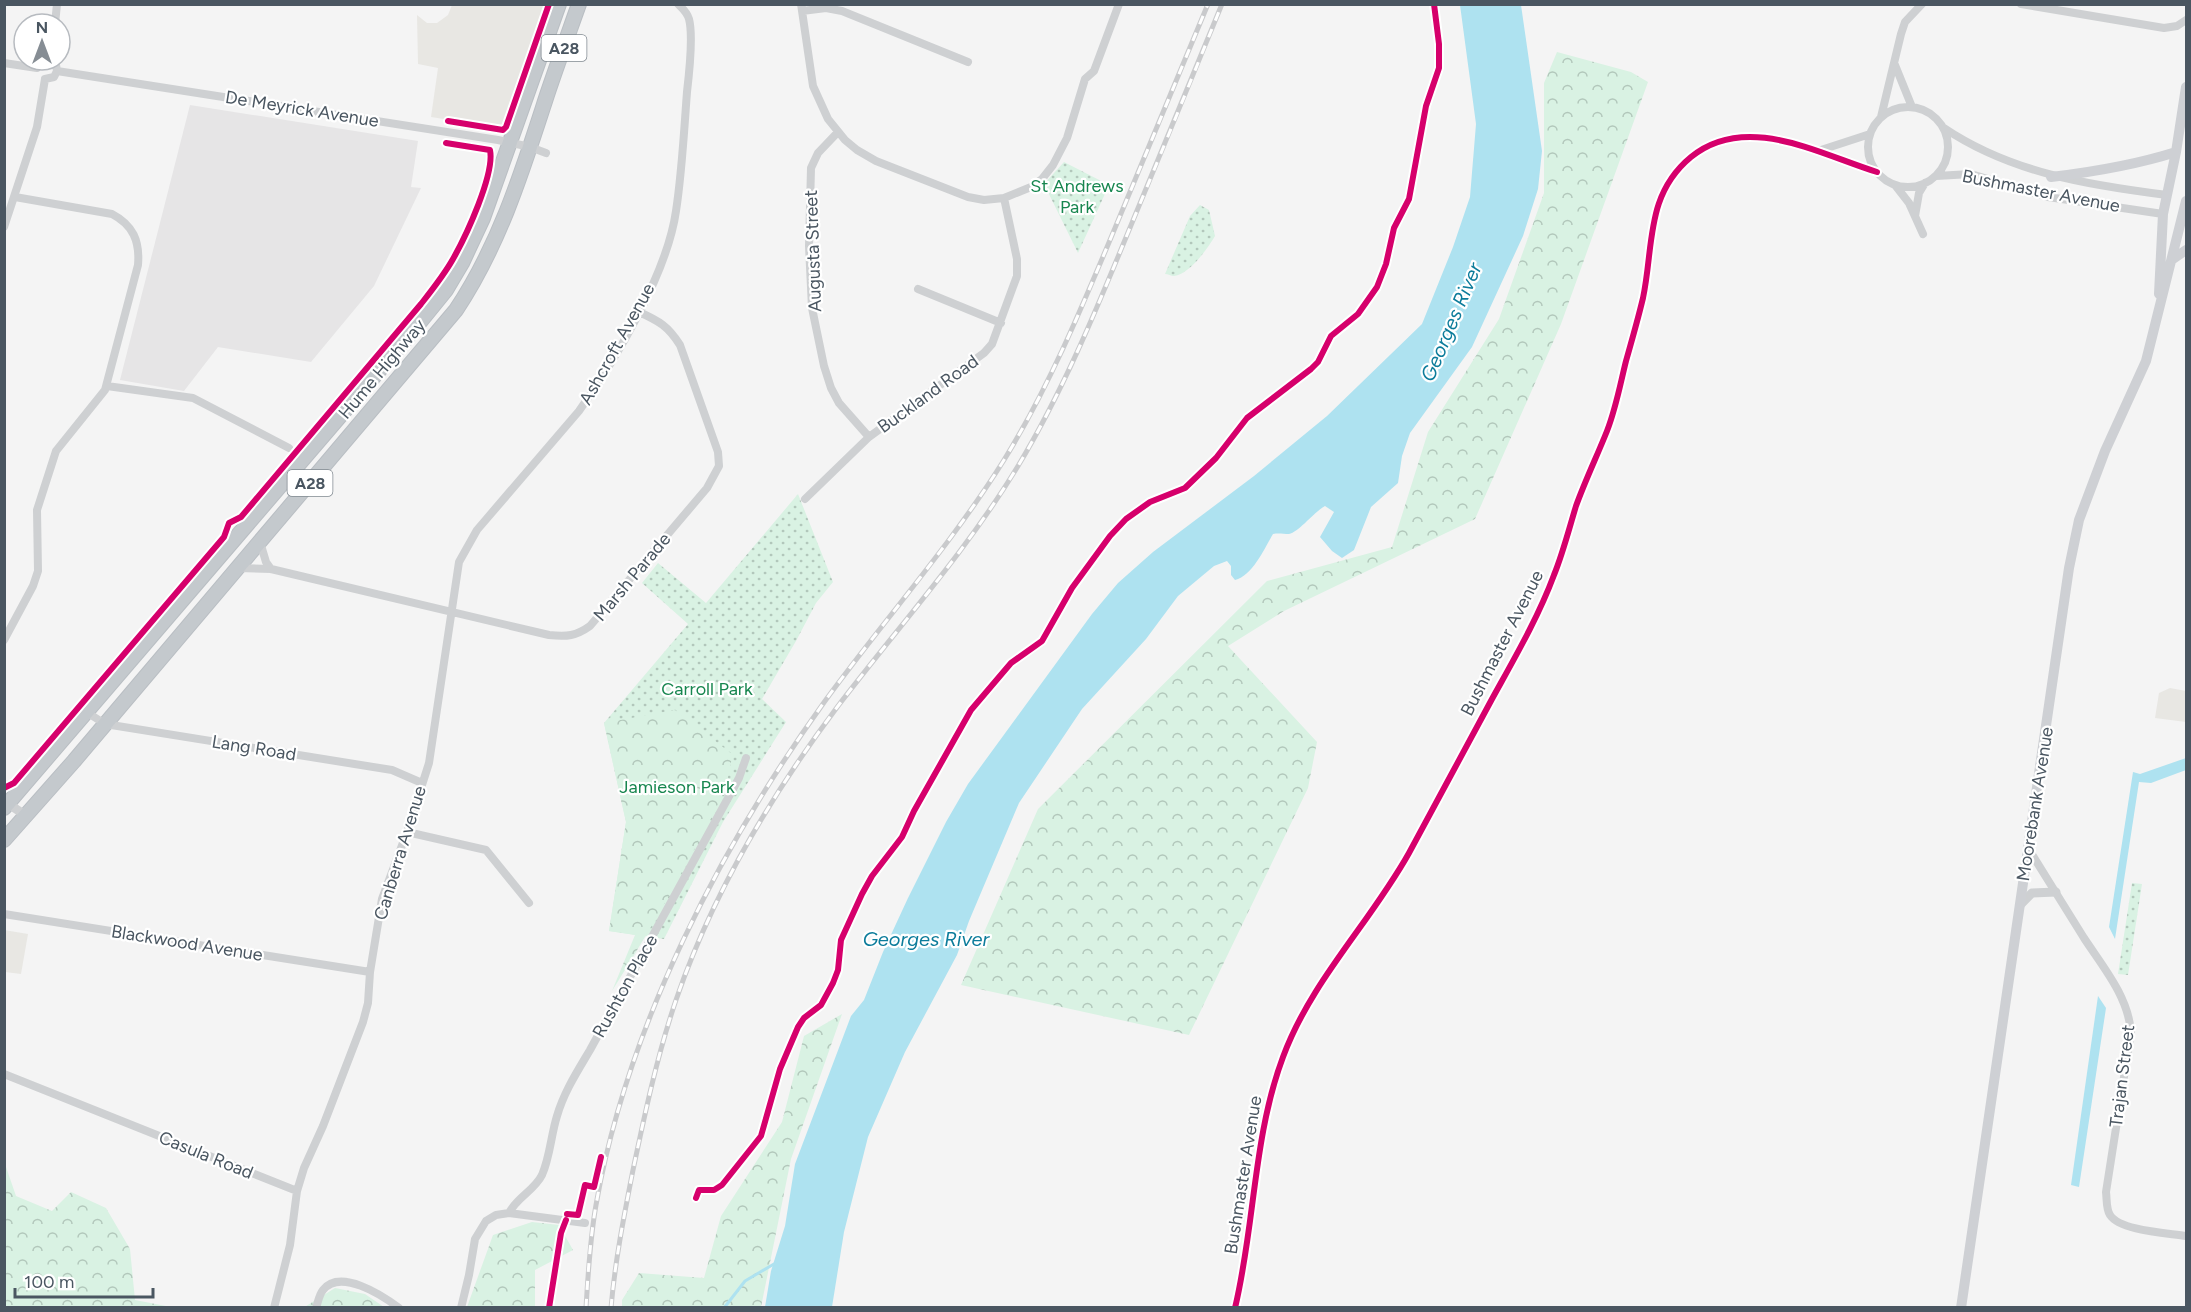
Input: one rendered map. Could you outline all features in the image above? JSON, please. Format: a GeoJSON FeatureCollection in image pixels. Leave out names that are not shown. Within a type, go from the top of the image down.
{"type":"FeatureCollection","features":[{"type":"Feature","properties":{"kind":"highway","name":"Hume Highway"},"geometry":{"type":"LineString","coordinates":[[6,804],[88,712],[446,290],[462,263],[483,218],[559,4]]}},
{"type":"Feature","properties":{"kind":"highway","name":"Hume Highway"},"geometry":{"type":"LineString","coordinates":[[4,840],[456,310],[476,280],[493,245],[530,147],[579,4]]}},
{"type":"Feature","properties":{"kind":"main road","name":"Moorebank Avenue"},"geometry":{"type":"LineString","coordinates":[[2158,313],[2163,214],[2187,87]]}},
{"type":"Feature","properties":{"kind":"main road"},"geometry":{"type":"LineString","coordinates":[[2050,177],[2092,172],[2176,152]]}},
{"type":"Feature","properties":{"kind":"main road"},"geometry":{"type":"LineString","coordinates":[[2167,195],[2187,200]]}},
{"type":"Feature","properties":{"kind":"main road","name":"Moorebank Avenue"},"geometry":{"type":"LineString","coordinates":[[1961,1308],[2069,568],[2079,520],[2106,451],[2146,361],[2185,217],[2187,200]]}},
{"type":"Feature","properties":{"kind":"main road","name":"Bushmaster Avenue"},"geometry":{"type":"LineString","coordinates":[[2163,214],[2185,217]]}},
{"type":"Feature","properties":{"kind":"main road"},"geometry":{"type":"LineString","coordinates":[[2173,259],[2187,250]]}},
{"type":"Feature","properties":{"kind":"street","name":"Ashcroft Avenue"},"geometry":{"type":"LineString","coordinates":[[452,612],[459,562],[465,549],[477,530],[579,411],[639,312],[666,249],[676,212],[688,79],[690,23],[685,11],[678,4]]}},
{"type":"Feature","properties":{"kind":"street"},"geometry":{"type":"LineString","coordinates":[[968,63],[842,11],[826,8],[801,8],[813,86],[828,119],[838,132],[857,150],[876,161],[968,197],[984,200],[1004,198],[1031,187],[1042,179],[1061,152],[1085,78],[1094,71],[1119,4]]}},
{"type":"Feature","properties":{"kind":"street"},"geometry":{"type":"LineString","coordinates":[[1881,118],[1905,22],[1922,4]]}},
{"type":"Feature","properties":{"kind":"street"},"geometry":{"type":"LineString","coordinates":[[2021,4],[2164,28],[2177,26],[2187,20]]}},
{"type":"Feature","properties":{"kind":"street"},"geometry":{"type":"LineString","coordinates":[[1894,65],[1912,107]]}},
{"type":"Feature","properties":{"kind":"street"},"geometry":{"type":"LineString","coordinates":[[38,72],[45,79],[54,77],[56,72]]}},
{"type":"Feature","properties":{"kind":"street","name":"De Meyrick Avenue"},"geometry":{"type":"LineString","coordinates":[[63,72],[511,142],[546,153]]}},
{"type":"Feature","properties":{"kind":"street"},"geometry":{"type":"LineString","coordinates":[[4,227],[37,127],[45,79]]}},
{"type":"Feature","properties":{"kind":"street"},"geometry":{"type":"LineString","coordinates":[[1912,107],[1925,110],[1936,118],[1944,128],[1948,140],[1948,153],[1936,176],[1925,183],[1912,186],[1887,181],[1877,172],[1869,154],[1870,134],[1881,118],[1886,113],[1899,108],[1912,107]]}},
{"type":"Feature","properties":{"kind":"street","name":"Bushmaster Avenue"},"geometry":{"type":"LineString","coordinates":[[1944,128],[1978,149],[2050,177],[2167,195]]}},
{"type":"Feature","properties":{"kind":"street","name":"Augusta Street"},"geometry":{"type":"LineString","coordinates":[[838,132],[818,153],[811,168],[809,246],[812,308],[831,388],[840,403],[869,436]]}},
{"type":"Feature","properties":{"kind":"street"},"geometry":{"type":"LineString","coordinates":[[1821,150],[1870,134]]}},
{"type":"Feature","properties":{"kind":"street","name":"Bushmaster Avenue"},"geometry":{"type":"LineString","coordinates":[[1235,1308],[1242,1277],[1265,1115],[1283,1056],[1310,1000],[1406,858],[1528,633],[1554,575],[1577,503],[1620,393],[1643,296],[1656,207],[1664,189],[1675,173],[1690,158],[1709,144],[1739,136],[1760,136],[1821,150],[1845,162],[1877,172]]}},
{"type":"Feature","properties":{"kind":"street","name":"Bushmaster Avenue"},"geometry":{"type":"LineString","coordinates":[[1936,176],[1971,174],[2048,197],[2163,214]]}},
{"type":"Feature","properties":{"kind":"street"},"geometry":{"type":"LineString","coordinates":[[1894,183],[1909,204],[1923,234]]}},
{"type":"Feature","properties":{"kind":"street"},"geometry":{"type":"LineString","coordinates":[[1915,216],[1919,193],[1925,183]]}},
{"type":"Feature","properties":{"kind":"street"},"geometry":{"type":"LineString","coordinates":[[4,640],[33,586],[38,571],[37,510],[56,451],[107,386],[138,265],[138,244],[123,220],[112,214],[96,210],[15,197]]}},
{"type":"Feature","properties":{"kind":"street","name":"Buckland Road"},"geometry":{"type":"LineString","coordinates":[[805,499],[869,436],[992,345],[1017,276],[1017,259],[1004,198]]}},
{"type":"Feature","properties":{"kind":"street"},"geometry":{"type":"LineString","coordinates":[[918,289],[1001,323]]}},
{"type":"Feature","properties":{"kind":"street","name":"Marsh Parade"},"geometry":{"type":"LineString","coordinates":[[237,568],[271,569],[549,635],[565,637],[578,635],[590,626],[710,483],[719,466],[718,452],[680,345],[671,331],[661,322],[639,312]]}},
{"type":"Feature","properties":{"kind":"street"},"geometry":{"type":"LineString","coordinates":[[107,386],[193,398],[289,448]]}},
{"type":"Feature","properties":{"kind":"street"},"geometry":{"type":"LineString","coordinates":[[260,542],[266,562],[271,569]]}},
{"type":"Feature","properties":{"kind":"street","name":"Canberra Avenue"},"geometry":{"type":"LineString","coordinates":[[297,1191],[304,1168],[323,1126],[363,1022],[368,1003],[370,972],[382,899],[407,832],[434,740],[452,612]]}},
{"type":"Feature","properties":{"kind":"street","name":"Lang Road"},"geometry":{"type":"LineString","coordinates":[[88,712],[105,724],[392,770],[422,783]]}},
{"type":"Feature","properties":{"kind":"street","name":"Rushton Place"},"geometry":{"type":"LineString","coordinates":[[509,1213],[514,1204],[537,1183],[543,1171],[557,1115],[568,1085],[590,1050],[733,789],[746,758]]}},
{"type":"Feature","properties":{"kind":"street"},"geometry":{"type":"LineString","coordinates":[[6,804],[25,815]]}},
{"type":"Feature","properties":{"kind":"street"},"geometry":{"type":"LineString","coordinates":[[407,832],[486,850],[530,903]]}},
{"type":"Feature","properties":{"kind":"street","name":"Trajan Street"},"geometry":{"type":"LineString","coordinates":[[2028,848],[2110,977],[2125,1004],[2130,1019],[2131,1032],[2106,1192],[2109,1213],[2113,1219],[2127,1226],[2187,1236]]}},
{"type":"Feature","properties":{"kind":"street"},"geometry":{"type":"LineString","coordinates":[[2019,905],[2032,893],[2056,892]]}},
{"type":"Feature","properties":{"kind":"street","name":"Blackwood Avenue"},"geometry":{"type":"LineString","coordinates":[[4,914],[370,972]]}},
{"type":"Feature","properties":{"kind":"street","name":"Casula Road"},"geometry":{"type":"LineString","coordinates":[[4,1074],[297,1191]]}},
{"type":"Feature","properties":{"kind":"street"},"geometry":{"type":"LineString","coordinates":[[274,1308],[291,1245],[297,1191]]}},
{"type":"Feature","properties":{"kind":"street"},"geometry":{"type":"LineString","coordinates":[[461,1308],[475,1239],[486,1221],[496,1215],[509,1213],[585,1223]]}},
{"type":"Feature","properties":{"kind":"street"},"geometry":{"type":"LineString","coordinates":[[316,1308],[323,1290],[328,1285],[342,1281],[376,1292],[399,1308]]}},
{"type":"Feature","properties":{"kind":"shaded area"},"geometry":{"type":"Polygon","coordinates":[[[452,5],[545,5],[502,128],[431,117],[438,68],[418,64],[417,15],[427,23],[437,23],[448,15],[452,5]]]}},
{"type":"Feature","properties":{"kind":"shaded area"},"geometry":{"type":"Polygon","coordinates":[[[190,105],[418,141],[411,187],[421,188],[374,286],[311,362],[218,347],[184,391],[120,380],[190,105]]]}},
{"type":"Feature","properties":{"kind":"shaded area"},"geometry":{"type":"Polygon","coordinates":[[[2170,688],[2186,691],[2186,722],[2155,718],[2159,693],[2170,688]]]}},
{"type":"Feature","properties":{"kind":"shaded area"},"geometry":{"type":"Polygon","coordinates":[[[4,930],[28,934],[21,974],[5,972],[4,930]]]}},
{"type":"Feature","properties":{"kind":"green space"},"geometry":{"type":"Polygon","coordinates":[[[1557,52],[1631,72],[1648,82],[1561,324],[1475,519],[1284,611],[1228,646],[1317,742],[1308,788],[1189,1035],[961,985],[1038,809],[1267,581],[1392,547],[1428,432],[1499,319],[1544,193],[1544,83],[1557,52]]]}},
{"type":"Feature","properties":{"kind":"green space","name":"St Andrews Park"},"geometry":{"type":"Polygon","coordinates":[[[1064,162],[1109,185],[1078,253],[1044,184],[1064,162]]]}},
{"type":"Feature","properties":{"kind":"green space"},"geometry":{"type":"Polygon","coordinates":[[[1200,205],[1209,210],[1215,236],[1203,254],[1186,271],[1174,276],[1165,274],[1190,216],[1200,205]]]}},
{"type":"Feature","properties":{"kind":"green space","name":"Carroll Park"},"geometry":{"type":"Polygon","coordinates":[[[798,494],[833,582],[816,603],[762,699],[786,722],[723,822],[664,939],[609,931],[626,822],[604,723],[688,624],[642,583],[658,563],[706,603],[798,494]]]}},
{"type":"Feature","properties":{"kind":"green space","name":"Jamieson Park"},"geometry":{"type":"Polygon","coordinates":[[[675,710],[732,754],[727,782],[710,821],[612,991],[635,935],[609,931],[626,822],[604,723],[675,710]]]}},
{"type":"Feature","properties":{"kind":"green space"},"geometry":{"type":"Polygon","coordinates":[[[2132,883],[2142,884],[2128,975],[2118,974],[2132,883]]]}},
{"type":"Feature","properties":{"kind":"green space"},"geometry":{"type":"Polygon","coordinates":[[[842,1014],[791,1159],[761,1307],[622,1307],[622,1300],[639,1273],[704,1278],[721,1216],[782,1122],[804,1036],[842,1014]]]}},
{"type":"Feature","properties":{"kind":"green space"},"geometry":{"type":"Polygon","coordinates":[[[5,1164],[16,1196],[52,1211],[71,1192],[106,1208],[130,1249],[135,1300],[171,1307],[5,1307],[5,1164]]]}},
{"type":"Feature","properties":{"kind":"green space"},"geometry":{"type":"Polygon","coordinates":[[[532,1222],[559,1225],[573,1250],[535,1270],[535,1307],[467,1307],[493,1235],[532,1222]]]}},
{"type":"Feature","properties":{"kind":"green space"},"geometry":{"type":"Polygon","coordinates":[[[335,1288],[365,1294],[384,1307],[303,1308],[335,1288]]]}},
{"type":"Feature","properties":{"kind":"water","name":"Georges River"},"geometry":{"type":"Polygon","coordinates":[[[1460,5],[1521,5],[1542,151],[1538,189],[1523,236],[1472,347],[1410,433],[1402,456],[1398,483],[1371,507],[1354,550],[1342,558],[1332,551],[1320,537],[1334,512],[1325,506],[1293,532],[1273,534],[1253,567],[1241,577],[1235,580],[1227,561],[1214,566],[1178,596],[1146,639],[1082,709],[1019,803],[957,955],[905,1052],[868,1137],[844,1232],[832,1307],[765,1307],[771,1271],[785,1226],[795,1164],[851,1016],[864,1000],[908,898],[968,784],[1092,614],[1118,583],[1153,552],[1254,476],[1327,416],[1422,324],[1470,197],[1476,124],[1460,5]]]}},
{"type":"Feature","properties":{"kind":"water"},"geometry":{"type":"Polygon","coordinates":[[[2186,758],[2186,770],[2151,783],[2139,782],[2115,939],[2109,927],[2133,772],[2140,774],[2186,758]]]}},
{"type":"Feature","properties":{"kind":"water"},"geometry":{"type":"Polygon","coordinates":[[[2098,996],[2106,1008],[2079,1187],[2071,1185],[2098,996]]]}},
{"type":"Feature","properties":{"kind":"waterway"},"geometry":{"type":"LineString","coordinates":[[724,1308],[745,1281],[774,1264]]}},
{"type":"Feature","properties":{"kind":"railway"},"geometry":{"type":"LineString","coordinates":[[586,1308],[594,1218],[610,1138],[630,1072],[654,1006],[683,941],[749,816],[786,757],[847,671],[984,491],[1036,404],[1077,317],[1208,4]]}},
{"type":"Feature","properties":{"kind":"railway"},"geometry":{"type":"LineString","coordinates":[[611,1308],[623,1221],[652,1085],[676,1000],[707,922],[745,847],[789,775],[838,706],[977,529],[1034,438],[1090,323],[1222,4]]}},
{"type":"Feature","properties":{"kind":"cycle path"},"geometry":{"type":"LineString","coordinates":[[448,121],[503,130],[506,127],[549,4]]}},
{"type":"Feature","properties":{"kind":"cycle path"},"geometry":{"type":"LineString","coordinates":[[696,1198],[699,1190],[714,1190],[722,1185],[761,1136],[780,1069],[798,1027],[804,1018],[821,1005],[833,983],[838,970],[841,940],[862,894],[872,876],[902,837],[914,811],[971,710],[1011,663],[1042,641],[1072,588],[1110,536],[1126,519],[1150,502],[1185,488],[1216,458],[1247,418],[1318,362],[1331,336],[1358,314],[1377,287],[1386,264],[1394,228],[1409,199],[1426,106],[1439,68],[1439,44],[1434,4]]}},
{"type":"Feature","properties":{"kind":"cycle path"},"geometry":{"type":"LineString","coordinates":[[1235,1308],[1242,1277],[1266,1118],[1283,1057],[1309,1003],[1394,879],[1409,853],[1541,607],[1583,487],[1613,414],[1643,298],[1654,222],[1658,205],[1666,188],[1676,172],[1691,157],[1712,144],[1735,138],[1759,137],[1783,141],[1807,147],[1877,172]]}},
{"type":"Feature","properties":{"kind":"cycle path"},"geometry":{"type":"LineString","coordinates":[[4,788],[14,783],[224,537],[229,523],[241,517],[442,277],[472,221],[484,189],[490,161],[490,150],[446,143]]}},
{"type":"Feature","properties":{"kind":"cycle path"},"geometry":{"type":"LineString","coordinates":[[567,1214],[578,1215],[585,1185],[594,1187],[601,1157]]}},
{"type":"Feature","properties":{"kind":"cycle path"},"geometry":{"type":"LineString","coordinates":[[549,1308],[561,1233],[566,1220]]}}]}
